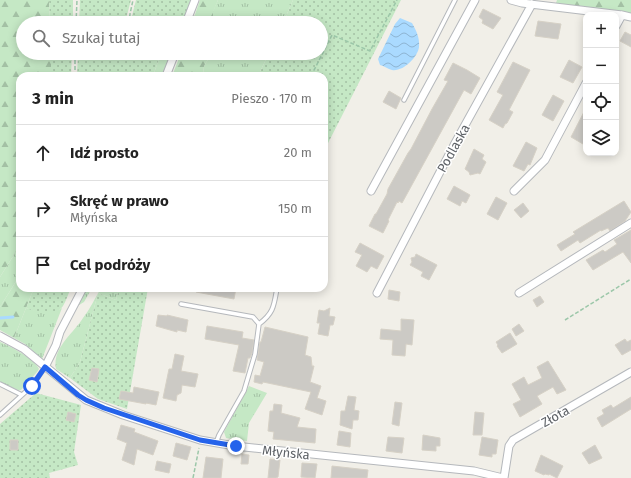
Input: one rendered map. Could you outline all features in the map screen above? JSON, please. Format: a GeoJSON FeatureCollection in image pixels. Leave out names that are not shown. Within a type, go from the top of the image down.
{"type":"FeatureCollection","features":[{"type":"Feature","properties":{"kind":"street"},"geometry":{"type":"LineString","coordinates":[[189,16],[195,0]]}},
{"type":"Feature","properties":{"kind":"street"},"geometry":{"type":"LineString","coordinates":[[371,191],[475,0]]}},
{"type":"Feature","properties":{"kind":"street"},"geometry":{"type":"LineString","coordinates":[[511,0],[631,17]]}},
{"type":"Feature","properties":{"kind":"street","name":"Podlaska"},"geometry":{"type":"LineString","coordinates":[[377,293],[454,145],[532,4]]}},
{"type":"Feature","properties":{"kind":"street"},"geometry":{"type":"LineString","coordinates":[[619,20],[622,15]]}},
{"type":"Feature","properties":{"kind":"street"},"geometry":{"type":"LineString","coordinates":[[168,72],[172,60]]}},
{"type":"Feature","properties":{"kind":"street"},"geometry":{"type":"LineString","coordinates":[[514,191],[545,160],[585,84]]}},
{"type":"Feature","properties":{"kind":"street"},"geometry":{"type":"LineString","coordinates":[[519,293],[631,223]]}},
{"type":"Feature","properties":{"kind":"street"},"geometry":{"type":"LineString","coordinates":[[45,367],[56,345],[60,332],[81,292]]}},
{"type":"Feature","properties":{"kind":"street","name":"Młyńska"},"geometry":{"type":"LineString","coordinates":[[0,336],[24,349],[86,400],[123,415],[200,440],[236,446],[474,471],[503,478]]}},
{"type":"Feature","properties":{"kind":"street","name":"Złota"},"geometry":{"type":"LineString","coordinates":[[503,478],[509,446],[513,440],[631,372]]}},
{"type":"Feature","properties":{"kind":"lane"},"geometry":{"type":"LineString","coordinates":[[404,100],[455,0]]}},
{"type":"Feature","properties":{"kind":"lane"},"geometry":{"type":"LineString","coordinates":[[216,443],[244,391],[260,324],[268,318],[274,307],[276,292]]}},
{"type":"Feature","properties":{"kind":"lane"},"geometry":{"type":"LineString","coordinates":[[182,304],[253,317],[260,324]]}},
{"type":"Feature","properties":{"kind":"lane"},"geometry":{"type":"LineString","coordinates":[[0,415],[32,386],[45,367]]}},
{"type":"Feature","properties":{"kind":"lane"},"geometry":{"type":"LineString","coordinates":[[0,384],[22,395]]}},
{"type":"Feature","properties":{"kind":"path"},"geometry":{"type":"LineString","coordinates":[[76,16],[77,0]]}},
{"type":"Feature","properties":{"kind":"path"},"geometry":{"type":"LineString","coordinates":[[130,16],[133,0]]}},
{"type":"Feature","properties":{"kind":"path"},"geometry":{"type":"LineString","coordinates":[[328,43],[332,35],[370,51],[397,0]]}},
{"type":"Feature","properties":{"kind":"path"},"geometry":{"type":"LineString","coordinates":[[74,72],[75,60]]}},
{"type":"Feature","properties":{"kind":"path"},"geometry":{"type":"LineString","coordinates":[[313,72],[319,60]]}},
{"type":"Feature","properties":{"kind":"path"},"geometry":{"type":"LineString","coordinates":[[565,320],[631,279]]}},
{"type":"Feature","properties":{"kind":"path"},"geometry":{"type":"LineString","coordinates":[[193,478],[200,440]]}},
{"type":"Feature","properties":{"kind":"green space"},"geometry":{"type":"Polygon","coordinates":[[[0,0],[49,0],[50,16],[16,16],[16,60],[51,60],[51,72],[16,72],[16,251],[0,277],[0,0]]]}},
{"type":"Feature","properties":{"kind":"green space"},"geometry":{"type":"Polygon","coordinates":[[[49,0],[73,0],[73,16],[50,16],[49,0]]]}},
{"type":"Feature","properties":{"kind":"green space"},"geometry":{"type":"Polygon","coordinates":[[[80,0],[131,0],[127,16],[79,16],[80,0]]]}},
{"type":"Feature","properties":{"kind":"green space"},"geometry":{"type":"Polygon","coordinates":[[[136,0],[192,0],[186,16],[132,16],[136,0]]]}},
{"type":"Feature","properties":{"kind":"green space"},"geometry":{"type":"Polygon","coordinates":[[[200,0],[218,0],[213,16],[194,16],[200,0]]]}},
{"type":"Feature","properties":{"kind":"green space"},"geometry":{"type":"Polygon","coordinates":[[[218,0],[293,0],[286,16],[213,16],[213,11],[218,0]]]}},
{"type":"Feature","properties":{"kind":"green space"},"geometry":{"type":"Polygon","coordinates":[[[293,0],[401,0],[328,143],[328,72],[260,72],[266,60],[328,60],[328,16],[286,16],[293,0]]]}},
{"type":"Feature","properties":{"kind":"green space"},"geometry":{"type":"Polygon","coordinates":[[[557,0],[631,0],[631,15],[619,12],[556,3],[557,0]]]}},
{"type":"Feature","properties":{"kind":"green space"},"geometry":{"type":"Polygon","coordinates":[[[51,60],[72,60],[71,72],[51,72],[51,60]]]}},
{"type":"Feature","properties":{"kind":"green space"},"geometry":{"type":"Polygon","coordinates":[[[78,60],[159,60],[154,72],[77,72],[78,60]]]}},
{"type":"Feature","properties":{"kind":"green space"},"geometry":{"type":"Polygon","coordinates":[[[159,60],[170,60],[165,72],[154,72],[159,60]]]}},
{"type":"Feature","properties":{"kind":"green space"},"geometry":{"type":"Polygon","coordinates":[[[178,60],[208,60],[204,66],[203,72],[174,72],[178,60]]]}},
{"type":"Feature","properties":{"kind":"green space"},"geometry":{"type":"Polygon","coordinates":[[[208,60],[266,60],[260,72],[203,72],[204,66],[208,60]]]}},
{"type":"Feature","properties":{"kind":"green space"},"geometry":{"type":"Polygon","coordinates":[[[16,251],[16,281],[0,307],[0,277],[16,251]]]}},
{"type":"Feature","properties":{"kind":"green space"},"geometry":{"type":"Polygon","coordinates":[[[16,281],[16,292],[32,292],[14,338],[0,330],[0,307],[16,281]]]}},
{"type":"Feature","properties":{"kind":"green space"},"geometry":{"type":"Polygon","coordinates":[[[32,292],[69,292],[63,306],[60,310],[55,312],[45,313],[26,308],[32,292]]]}},
{"type":"Feature","properties":{"kind":"green space"},"geometry":{"type":"Polygon","coordinates":[[[84,292],[90,292],[84,302],[79,305],[84,292]]]}},
{"type":"Feature","properties":{"kind":"green space"},"geometry":{"type":"Polygon","coordinates":[[[118,292],[116,300],[98,293],[118,292]]]}},
{"type":"Feature","properties":{"kind":"green space"},"geometry":{"type":"Polygon","coordinates":[[[118,292],[147,292],[127,409],[98,399],[70,378],[80,362],[98,293],[116,300],[118,292]]]}},
{"type":"Feature","properties":{"kind":"green space"},"geometry":{"type":"Polygon","coordinates":[[[98,293],[80,362],[70,378],[56,369],[57,354],[64,342],[86,315],[98,293]]]}},
{"type":"Feature","properties":{"kind":"green space"},"geometry":{"type":"Polygon","coordinates":[[[26,308],[40,312],[53,312],[62,308],[42,359],[25,344],[14,338],[26,308]]]}},
{"type":"Feature","properties":{"kind":"green space"},"geometry":{"type":"Polygon","coordinates":[[[0,342],[28,357],[37,365],[39,369],[21,390],[0,382],[0,342]]]}},
{"type":"Feature","properties":{"kind":"green space"},"geometry":{"type":"Polygon","coordinates":[[[249,386],[267,393],[249,423],[247,441],[226,438],[224,432],[249,386]]]}},
{"type":"Feature","properties":{"kind":"green space"},"geometry":{"type":"Polygon","coordinates":[[[36,393],[81,405],[74,452],[78,465],[49,473],[50,478],[0,478],[0,424],[36,393]]]}},
{"type":"Feature","properties":{"kind":"water"},"geometry":{"type":"Polygon","coordinates":[[[400,18],[412,23],[418,37],[419,47],[416,55],[409,63],[401,69],[392,70],[380,65],[378,59],[395,24],[400,18]]]}},
{"type":"Feature","properties":{"kind":"building"},"geometry":{"type":"Polygon","coordinates":[[[483,9],[501,18],[493,29],[482,23],[483,20],[479,17],[483,9]]]}},
{"type":"Feature","properties":{"kind":"building"},"geometry":{"type":"Polygon","coordinates":[[[538,21],[561,24],[558,39],[535,36],[538,21]]]}},
{"type":"Feature","properties":{"kind":"building"},"geometry":{"type":"Polygon","coordinates":[[[625,32],[631,35],[631,47],[620,41],[625,32]]]}},
{"type":"Feature","properties":{"kind":"building"},"geometry":{"type":"Polygon","coordinates":[[[569,60],[582,67],[573,83],[560,77],[569,60]]]}},
{"type":"Feature","properties":{"kind":"building"},"geometry":{"type":"Polygon","coordinates":[[[513,62],[530,70],[509,110],[513,112],[503,128],[489,120],[503,95],[497,92],[513,62]]]}},
{"type":"Feature","properties":{"kind":"building"},"geometry":{"type":"Polygon","coordinates":[[[453,63],[480,78],[471,94],[464,90],[402,203],[399,201],[398,203],[397,202],[383,233],[369,226],[448,81],[444,80],[453,63]]]}},
{"type":"Feature","properties":{"kind":"building"},"geometry":{"type":"Polygon","coordinates":[[[389,91],[401,98],[396,109],[383,102],[389,91]]]}},
{"type":"Feature","properties":{"kind":"building"},"geometry":{"type":"Polygon","coordinates":[[[553,95],[564,101],[553,121],[542,115],[553,95]]]}},
{"type":"Feature","properties":{"kind":"building"},"geometry":{"type":"Polygon","coordinates":[[[583,114],[583,144],[571,137],[583,114]]]}},
{"type":"Feature","properties":{"kind":"building"},"geometry":{"type":"Polygon","coordinates":[[[526,142],[537,148],[530,165],[528,164],[524,171],[513,166],[526,142]]]}},
{"type":"Feature","properties":{"kind":"building"},"geometry":{"type":"Polygon","coordinates":[[[474,149],[484,155],[482,159],[486,162],[480,174],[470,175],[465,169],[474,149]]]}},
{"type":"Feature","properties":{"kind":"building"},"geometry":{"type":"Polygon","coordinates":[[[454,186],[470,195],[466,203],[462,201],[460,206],[447,199],[454,186]]]}},
{"type":"Feature","properties":{"kind":"building"},"geometry":{"type":"Polygon","coordinates":[[[496,197],[507,203],[498,220],[487,214],[496,197]]]}},
{"type":"Feature","properties":{"kind":"building"},"geometry":{"type":"Polygon","coordinates":[[[624,201],[631,212],[625,221],[610,231],[608,228],[601,230],[580,243],[578,240],[561,251],[557,245],[575,234],[573,232],[624,201]]]}},
{"type":"Feature","properties":{"kind":"building"},"geometry":{"type":"Polygon","coordinates":[[[523,203],[529,211],[521,218],[514,210],[523,203]]]}},
{"type":"Feature","properties":{"kind":"building"},"geometry":{"type":"Polygon","coordinates":[[[631,230],[631,263],[623,252],[593,270],[586,260],[603,250],[605,252],[617,244],[614,240],[631,230]]]}},
{"type":"Feature","properties":{"kind":"building"},"geometry":{"type":"Polygon","coordinates":[[[360,243],[384,256],[377,269],[371,266],[367,272],[356,266],[362,255],[355,252],[360,243]]]}},
{"type":"Feature","properties":{"kind":"building"},"geometry":{"type":"Polygon","coordinates":[[[416,254],[437,265],[429,280],[421,276],[423,272],[410,265],[412,262],[411,258],[415,257],[416,254]]]}},
{"type":"Feature","properties":{"kind":"building"},"geometry":{"type":"Polygon","coordinates":[[[389,290],[400,292],[399,301],[388,299],[389,290]]]}},
{"type":"Feature","properties":{"kind":"building"},"geometry":{"type":"Polygon","coordinates":[[[196,292],[235,292],[234,299],[196,292]]]}},
{"type":"Feature","properties":{"kind":"building"},"geometry":{"type":"Polygon","coordinates":[[[540,296],[544,302],[537,307],[533,300],[540,296]]]}},
{"type":"Feature","properties":{"kind":"building"},"geometry":{"type":"Polygon","coordinates":[[[330,308],[329,316],[335,317],[333,325],[330,325],[328,336],[318,334],[320,323],[317,323],[319,310],[324,311],[330,308]]]}},
{"type":"Feature","properties":{"kind":"building"},"geometry":{"type":"Polygon","coordinates":[[[158,315],[167,315],[188,320],[186,332],[177,330],[177,332],[156,326],[158,315]]]}},
{"type":"Feature","properties":{"kind":"building"},"geometry":{"type":"Polygon","coordinates":[[[401,319],[414,320],[412,345],[406,344],[405,356],[392,355],[393,340],[380,339],[381,329],[401,331],[401,319]]]}},
{"type":"Feature","properties":{"kind":"building"},"geometry":{"type":"Polygon","coordinates":[[[519,324],[524,331],[516,336],[512,329],[519,324]]]}},
{"type":"Feature","properties":{"kind":"building"},"geometry":{"type":"Polygon","coordinates":[[[207,326],[243,332],[242,338],[254,340],[252,353],[250,358],[248,358],[245,373],[233,371],[239,345],[205,339],[207,326]]]}},
{"type":"Feature","properties":{"kind":"building"},"geometry":{"type":"Polygon","coordinates":[[[265,327],[308,337],[305,355],[311,357],[312,366],[314,366],[310,382],[321,386],[317,398],[326,401],[322,415],[305,409],[311,392],[263,382],[262,384],[254,382],[255,375],[260,376],[264,362],[257,360],[260,342],[265,327]]]}},
{"type":"Feature","properties":{"kind":"building"},"geometry":{"type":"Polygon","coordinates":[[[510,333],[517,344],[502,353],[496,342],[510,333]]]}},
{"type":"Feature","properties":{"kind":"building"},"geometry":{"type":"Polygon","coordinates":[[[625,339],[627,342],[631,340],[631,350],[622,355],[615,345],[625,339]]]}},
{"type":"Feature","properties":{"kind":"building"},"geometry":{"type":"Polygon","coordinates":[[[175,354],[184,356],[181,371],[198,374],[195,387],[182,385],[181,393],[177,395],[176,401],[163,398],[169,369],[172,369],[175,354]]]}},
{"type":"Feature","properties":{"kind":"building"},"geometry":{"type":"Polygon","coordinates":[[[548,361],[566,390],[557,394],[553,387],[537,396],[542,404],[520,417],[513,404],[521,400],[512,384],[524,377],[528,385],[542,378],[537,367],[548,361]]]}},
{"type":"Feature","properties":{"kind":"building"},"geometry":{"type":"Polygon","coordinates":[[[92,368],[99,369],[97,382],[89,380],[92,368]]]}},
{"type":"Feature","properties":{"kind":"building"},"geometry":{"type":"Polygon","coordinates":[[[134,387],[159,392],[156,405],[119,399],[121,391],[133,393],[134,387]]]}},
{"type":"Feature","properties":{"kind":"building"},"geometry":{"type":"Polygon","coordinates":[[[348,396],[356,397],[354,410],[359,411],[358,420],[353,420],[352,429],[340,425],[341,411],[345,411],[348,396]]]}},
{"type":"Feature","properties":{"kind":"building"},"geometry":{"type":"Polygon","coordinates":[[[631,397],[631,409],[602,427],[597,418],[604,414],[602,410],[611,405],[613,408],[631,397]]]}},
{"type":"Feature","properties":{"kind":"building"},"geometry":{"type":"Polygon","coordinates":[[[395,402],[402,403],[399,426],[392,424],[395,402]]]}},
{"type":"Feature","properties":{"kind":"building"},"geometry":{"type":"Polygon","coordinates":[[[274,404],[282,405],[281,413],[300,418],[297,427],[316,429],[315,443],[273,439],[274,432],[268,431],[270,411],[273,411],[274,404]]]}},
{"type":"Feature","properties":{"kind":"building"},"geometry":{"type":"Polygon","coordinates":[[[68,412],[76,414],[74,422],[66,420],[68,412]]]}},
{"type":"Feature","properties":{"kind":"building"},"geometry":{"type":"Polygon","coordinates":[[[475,412],[484,413],[482,435],[473,435],[475,412]]]}},
{"type":"Feature","properties":{"kind":"building"},"geometry":{"type":"Polygon","coordinates":[[[121,425],[135,429],[134,432],[158,441],[153,455],[137,449],[134,465],[122,460],[127,443],[117,439],[121,425]]]}},
{"type":"Feature","properties":{"kind":"building"},"geometry":{"type":"Polygon","coordinates":[[[339,431],[351,433],[350,447],[337,445],[339,431]]]}},
{"type":"Feature","properties":{"kind":"building"},"geometry":{"type":"Polygon","coordinates":[[[423,435],[440,438],[440,446],[436,446],[436,451],[422,450],[423,435]]]}},
{"type":"Feature","properties":{"kind":"building"},"geometry":{"type":"Polygon","coordinates":[[[388,437],[404,438],[402,453],[386,451],[388,437]]]}},
{"type":"Feature","properties":{"kind":"building"},"geometry":{"type":"Polygon","coordinates":[[[482,437],[498,440],[496,454],[492,454],[492,457],[479,455],[482,437]]]}},
{"type":"Feature","properties":{"kind":"building"},"geometry":{"type":"Polygon","coordinates":[[[10,440],[18,440],[18,450],[10,450],[10,440]]]}},
{"type":"Feature","properties":{"kind":"building"},"geometry":{"type":"Polygon","coordinates":[[[176,443],[191,447],[187,460],[173,456],[176,443]]]}},
{"type":"Feature","properties":{"kind":"building"},"geometry":{"type":"Polygon","coordinates":[[[595,445],[602,458],[589,464],[582,453],[595,445]]]}},
{"type":"Feature","properties":{"kind":"building"},"geometry":{"type":"Polygon","coordinates":[[[242,454],[249,455],[248,464],[241,464],[242,454]]]}},
{"type":"Feature","properties":{"kind":"building"},"geometry":{"type":"Polygon","coordinates":[[[541,455],[563,466],[557,478],[549,474],[544,475],[535,471],[541,455]]]}},
{"type":"Feature","properties":{"kind":"building"},"geometry":{"type":"Polygon","coordinates":[[[206,457],[223,459],[221,478],[203,478],[206,457]]]}},
{"type":"Feature","properties":{"kind":"building"},"geometry":{"type":"Polygon","coordinates":[[[270,459],[280,460],[278,477],[276,478],[268,478],[270,459]]]}},
{"type":"Feature","properties":{"kind":"building"},"geometry":{"type":"Polygon","coordinates":[[[157,461],[171,464],[169,473],[155,470],[157,461]]]}},
{"type":"Feature","properties":{"kind":"building"},"geometry":{"type":"Polygon","coordinates":[[[302,463],[317,464],[315,478],[301,477],[302,463]]]}},
{"type":"Feature","properties":{"kind":"building"},"geometry":{"type":"Polygon","coordinates":[[[332,466],[368,470],[367,478],[331,478],[332,466]]]}},
{"type":"Feature","properties":{"kind":"waterway"},"geometry":{"type":"LineString","coordinates":[[0,318],[13,317]]}},
{"type":"Feature","properties":{"kind":"route"},"geometry":{"type":"LineString","coordinates":[[32,386],[45,367],[78,395],[104,408],[200,440],[236,446]]}}]}
